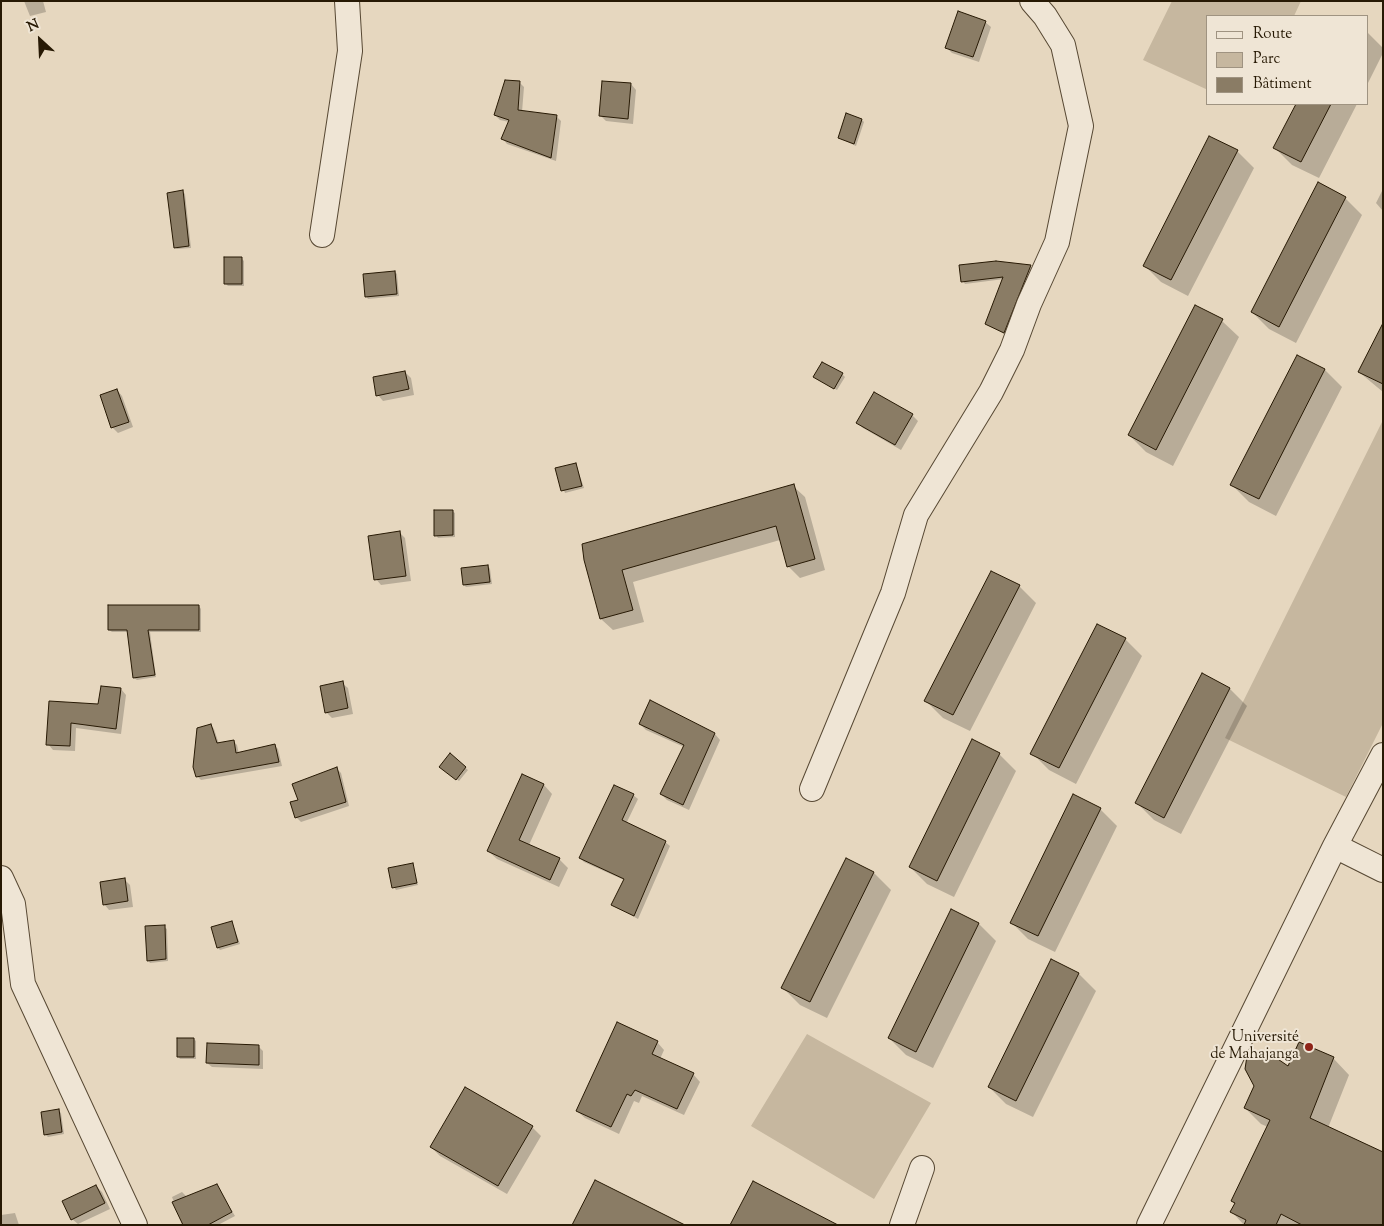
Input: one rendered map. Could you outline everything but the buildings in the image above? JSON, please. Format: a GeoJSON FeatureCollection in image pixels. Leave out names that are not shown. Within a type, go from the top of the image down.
{"type":"FeatureCollection","features":[{"type":"Feature","properties":{"kind":"street"},"geometry":{"type":"LineString","coordinates":[[322,235],[350,51],[347,1]]}},
{"type":"Feature","properties":{"kind":"street"},"geometry":{"type":"LineString","coordinates":[[812,789],[893,593],[916,515],[991,392],[1012,350],[1029,304],[1057,242],[1081,126],[1063,45],[1045,16],[1032,1]]}},
{"type":"Feature","properties":{"kind":"street"},"geometry":{"type":"LineString","coordinates":[[1149,1225],[1335,846],[1383,755]]}},
{"type":"Feature","properties":{"kind":"street"},"geometry":{"type":"LineString","coordinates":[[1335,846],[1383,870]]}},
{"type":"Feature","properties":{"kind":"street"},"geometry":{"type":"LineString","coordinates":[[1,878],[14,904],[23,984],[135,1225]]}},
{"type":"Feature","properties":{"kind":"street"},"geometry":{"type":"LineString","coordinates":[[902,1225],[922,1168]]}},
{"type":"Feature","properties":{"kind":"green space"},"geometry":{"type":"Polygon","coordinates":[[[1172,1],[1301,1],[1294,15],[1206,15],[1206,89],[1143,60],[1172,1]]]}},
{"type":"Feature","properties":{"kind":"green space"},"geometry":{"type":"Polygon","coordinates":[[[1383,420],[1383,723],[1346,797],[1225,738],[1383,420]]]}},
{"type":"Feature","properties":{"kind":"green space"},"geometry":{"type":"Polygon","coordinates":[[[807,1034],[931,1103],[874,1199],[751,1126],[807,1034]]]}},
{"type":"Feature","properties":{"kind":"place","name":"Université de Mahajanga"},"geometry":{"type":"Point","coordinates":[1309,1047]}}]}
